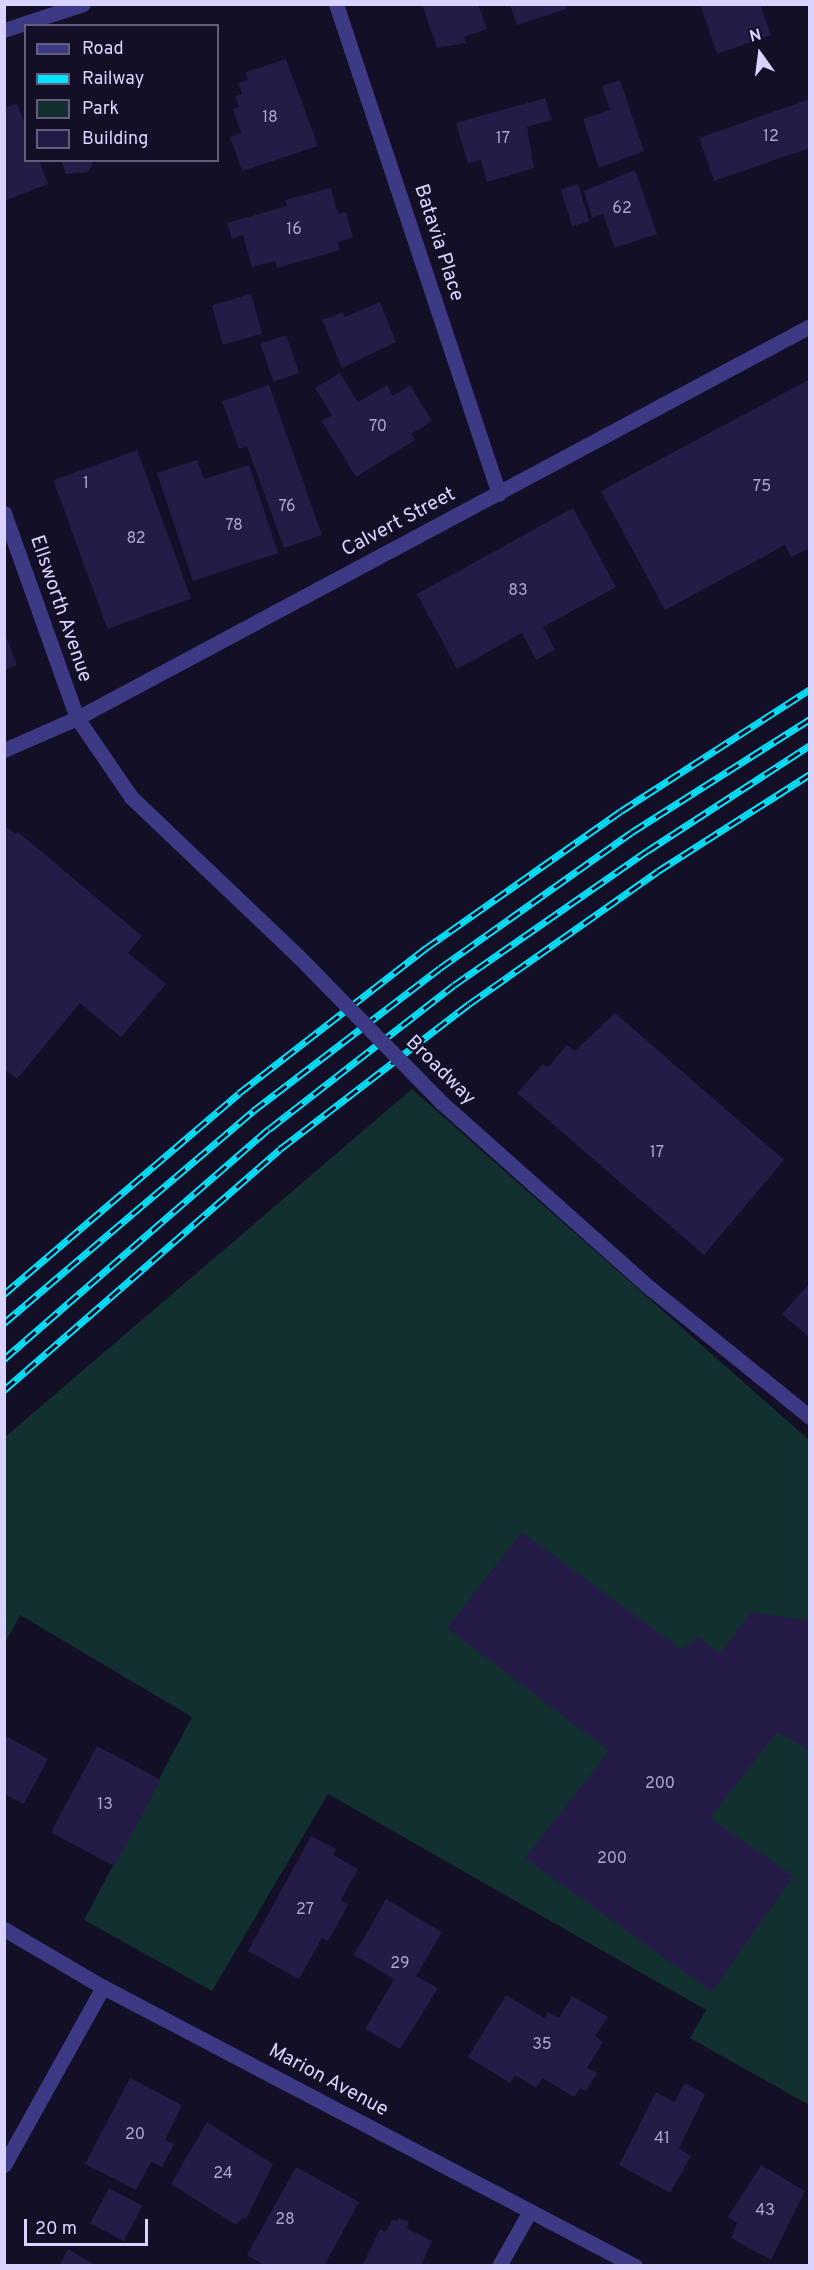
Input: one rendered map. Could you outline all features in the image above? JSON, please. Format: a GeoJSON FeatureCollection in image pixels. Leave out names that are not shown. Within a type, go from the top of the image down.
{"type":"FeatureCollection","features":[{"type":"Feature","properties":{"kind":"street"},"geometry":{"type":"LineString","coordinates":[[4,30],[83,4]]}},
{"type":"Feature","properties":{"kind":"street","name":"Batavia Place"},"geometry":{"type":"LineString","coordinates":[[336,4],[499,494]]}},
{"type":"Feature","properties":{"kind":"street","name":"Calvert Street"},"geometry":{"type":"LineString","coordinates":[[4,750],[77,718],[810,326]]}},
{"type":"Feature","properties":{"kind":"street","name":"Ellsworth Avenue"},"geometry":{"type":"LineString","coordinates":[[4,513],[77,718]]}},
{"type":"Feature","properties":{"kind":"street","name":"Broadway"},"geometry":{"type":"LineString","coordinates":[[77,718],[131,797],[299,957],[441,1102],[650,1288],[810,1417]]}},
{"type":"Feature","properties":{"kind":"street","name":"Marion Avenue"},"geometry":{"type":"LineString","coordinates":[[4,1929],[103,1987],[634,2265]]}},
{"type":"Feature","properties":{"kind":"street"},"geometry":{"type":"LineString","coordinates":[[4,2165],[103,1987]]}},
{"type":"Feature","properties":{"kind":"street"},"geometry":{"type":"LineString","coordinates":[[499,2265],[530,2211]]}},
{"type":"Feature","properties":{"kind":"green space"},"geometry":{"type":"Polygon","coordinates":[[[412,1089],[809,1440],[809,2105],[690,2038],[706,2010],[328,1794],[212,1991],[84,1920],[192,1717],[20,1615],[5,1643],[5,1437],[412,1089]]]}},
{"type":"Feature","properties":{"kind":"building"},"geometry":{"type":"Polygon","coordinates":[[[422,4],[478,4],[487,29],[464,37],[466,43],[437,48],[422,4]]]}},
{"type":"Feature","properties":{"kind":"building"},"geometry":{"type":"Polygon","coordinates":[[[510,4],[565,4],[567,9],[517,25],[510,4]]]}},
{"type":"Feature","properties":{"kind":"building"},"geometry":{"type":"Polygon","coordinates":[[[700,4],[760,4],[771,35],[717,54],[700,4]]]}},
{"type":"Feature","properties":{"kind":"building"},"geometry":{"type":"Polygon","coordinates":[[[286,59],[318,146],[242,171],[230,137],[241,133],[233,109],[239,107],[235,96],[242,94],[238,83],[248,80],[246,72],[286,59]]]}},
{"type":"Feature","properties":{"kind":"building"},"geometry":{"type":"Polygon","coordinates":[[[620,80],[644,151],[599,168],[583,119],[610,110],[602,86],[620,80]]]}},
{"type":"Feature","properties":{"kind":"building"},"geometry":{"type":"Polygon","coordinates":[[[545,98],[552,120],[527,127],[534,168],[487,182],[481,160],[468,164],[456,123],[545,98]]]}},
{"type":"Feature","properties":{"kind":"building"},"geometry":{"type":"Polygon","coordinates":[[[810,99],[810,148],[714,181],[699,138],[810,99]]]}},
{"type":"Feature","properties":{"kind":"building"},"geometry":{"type":"Polygon","coordinates":[[[17,104],[24,121],[24,162],[40,162],[48,184],[4,201],[4,108],[17,104]]]}},
{"type":"Feature","properties":{"kind":"building"},"geometry":{"type":"Polygon","coordinates":[[[62,162],[92,162],[88,172],[66,174],[62,162]]]}},
{"type":"Feature","properties":{"kind":"building"},"geometry":{"type":"Polygon","coordinates":[[[635,170],[657,234],[615,248],[603,214],[592,217],[584,191],[635,170]]]}},
{"type":"Feature","properties":{"kind":"building"},"geometry":{"type":"Polygon","coordinates":[[[578,184],[589,221],[572,227],[561,189],[578,184]]]}},
{"type":"Feature","properties":{"kind":"building"},"geometry":{"type":"Polygon","coordinates":[[[331,188],[338,214],[346,212],[353,238],[337,242],[340,250],[277,268],[275,261],[252,267],[243,235],[232,239],[227,223],[287,206],[285,200],[331,188]]]}},
{"type":"Feature","properties":{"kind":"building"},"geometry":{"type":"Polygon","coordinates":[[[251,294],[262,333],[223,345],[212,305],[251,294]]]}},
{"type":"Feature","properties":{"kind":"building"},"geometry":{"type":"Polygon","coordinates":[[[380,302],[396,342],[342,368],[322,320],[343,312],[345,317],[380,302]]]}},
{"type":"Feature","properties":{"kind":"building"},"geometry":{"type":"Polygon","coordinates":[[[286,335],[299,373],[273,382],[260,344],[286,335]]]}},
{"type":"Feature","properties":{"kind":"building"},"geometry":{"type":"Polygon","coordinates":[[[340,373],[358,402],[387,385],[393,396],[410,385],[432,421],[411,434],[415,440],[356,477],[322,421],[332,415],[315,388],[340,373]]]}},
{"type":"Feature","properties":{"kind":"building"},"geometry":{"type":"Polygon","coordinates":[[[810,379],[810,548],[791,557],[785,545],[665,610],[601,491],[810,379]]]}},
{"type":"Feature","properties":{"kind":"building"},"geometry":{"type":"Polygon","coordinates":[[[269,385],[322,535],[284,548],[247,446],[239,449],[222,401],[269,385]]]}},
{"type":"Feature","properties":{"kind":"building"},"geometry":{"type":"Polygon","coordinates":[[[137,450],[191,598],[107,629],[53,480],[137,450]]]}},
{"type":"Feature","properties":{"kind":"building"},"geometry":{"type":"Polygon","coordinates":[[[197,460],[204,479],[249,465],[278,553],[193,581],[157,473],[197,460]]]}},
{"type":"Feature","properties":{"kind":"building"},"geometry":{"type":"Polygon","coordinates":[[[573,508],[616,587],[543,627],[555,650],[536,660],[522,633],[457,669],[417,594],[573,508]]]}},
{"type":"Feature","properties":{"kind":"building"},"geometry":{"type":"Polygon","coordinates":[[[4,631],[17,665],[4,670],[4,631]]]}},
{"type":"Feature","properties":{"kind":"building"},"geometry":{"type":"Polygon","coordinates":[[[4,825],[15,834],[18,832],[142,936],[128,953],[166,984],[121,1037],[80,1003],[17,1079],[4,1069],[4,825]]]}},
{"type":"Feature","properties":{"kind":"building"},"geometry":{"type":"Polygon","coordinates":[[[615,1013],[784,1160],[704,1255],[517,1093],[543,1064],[548,1067],[567,1045],[575,1051],[615,1013]]]}},
{"type":"Feature","properties":{"kind":"building"},"geometry":{"type":"Polygon","coordinates":[[[810,1283],[810,1338],[782,1314],[810,1283]]]}},
{"type":"Feature","properties":{"kind":"building"},"geometry":{"type":"Polygon","coordinates":[[[522,1532],[682,1650],[698,1636],[720,1654],[751,1612],[810,1621],[810,1750],[777,1732],[710,1818],[793,1876],[712,1992],[525,1858],[609,1751],[447,1628],[522,1532]]]}},
{"type":"Feature","properties":{"kind":"building"},"geometry":{"type":"Polygon","coordinates":[[[4,1735],[48,1759],[24,1804],[4,1794],[4,1735]]]}},
{"type":"Feature","properties":{"kind":"building"},"geometry":{"type":"Polygon","coordinates":[[[97,1746],[161,1780],[115,1866],[51,1833],[97,1746]]]}},
{"type":"Feature","properties":{"kind":"building"},"geometry":{"type":"Polygon","coordinates":[[[311,1836],[336,1849],[333,1855],[358,1869],[341,1900],[348,1905],[328,1941],[322,1938],[299,1979],[248,1951],[311,1836]]]}},
{"type":"Feature","properties":{"kind":"building"},"geometry":{"type":"Polygon","coordinates":[[[386,1899],[442,1932],[416,1976],[438,1988],[400,2049],[365,2029],[394,1979],[354,1955],[386,1899]]]}},
{"type":"Feature","properties":{"kind":"building"},"geometry":{"type":"Polygon","coordinates":[[[506,1995],[544,2018],[548,2012],[559,2018],[572,1996],[608,2017],[595,2036],[603,2042],[587,2068],[597,2073],[586,2091],[580,2088],[574,2097],[542,2078],[536,2088],[515,2075],[510,2083],[468,2057],[506,1995]]]}},
{"type":"Feature","properties":{"kind":"building"},"geometry":{"type":"Polygon","coordinates":[[[130,2078],[182,2105],[165,2140],[174,2144],[162,2167],[151,2162],[136,2190],[85,2164],[130,2078]]]}},
{"type":"Feature","properties":{"kind":"building"},"geometry":{"type":"Polygon","coordinates":[[[685,2083],[705,2094],[679,2149],[691,2156],[670,2193],[619,2165],[656,2092],[674,2102],[685,2083]]]}},
{"type":"Feature","properties":{"kind":"building"},"geometry":{"type":"Polygon","coordinates":[[[207,2122],[273,2164],[246,2219],[242,2217],[236,2225],[171,2184],[207,2122]]]}},
{"type":"Feature","properties":{"kind":"building"},"geometry":{"type":"Polygon","coordinates":[[[761,2165],[805,2191],[771,2260],[731,2238],[737,2223],[728,2217],[761,2165]]]}},
{"type":"Feature","properties":{"kind":"building"},"geometry":{"type":"Polygon","coordinates":[[[296,2167],[359,2202],[324,2266],[266,2266],[247,2255],[296,2167]]]}},
{"type":"Feature","properties":{"kind":"building"},"geometry":{"type":"Polygon","coordinates":[[[109,2188],[143,2206],[124,2241],[90,2223],[109,2188]]]}},
{"type":"Feature","properties":{"kind":"building"},"geometry":{"type":"Polygon","coordinates":[[[399,2218],[409,2222],[406,2228],[432,2241],[422,2263],[428,2266],[362,2266],[380,2229],[386,2232],[392,2219],[397,2222],[399,2218]]]}},
{"type":"Feature","properties":{"kind":"building"},"geometry":{"type":"Polygon","coordinates":[[[68,2249],[97,2266],[59,2266],[68,2249]]]}},
{"type":"Feature","properties":{"kind":"railway"},"geometry":{"type":"LineString","coordinates":[[4,1294],[239,1093],[426,948],[621,811],[810,689]]}},
{"type":"Feature","properties":{"kind":"railway"},"geometry":{"type":"LineString","coordinates":[[4,1323],[253,1111],[440,968],[632,832],[810,719]]}},
{"type":"Feature","properties":{"kind":"railway"},"geometry":{"type":"LineString","coordinates":[[4,1359],[269,1129],[454,985],[647,851],[810,745]]}},
{"type":"Feature","properties":{"kind":"railway"},"geometry":{"type":"LineString","coordinates":[[4,1390],[280,1149],[469,1004],[658,871],[810,774]]}}]}
